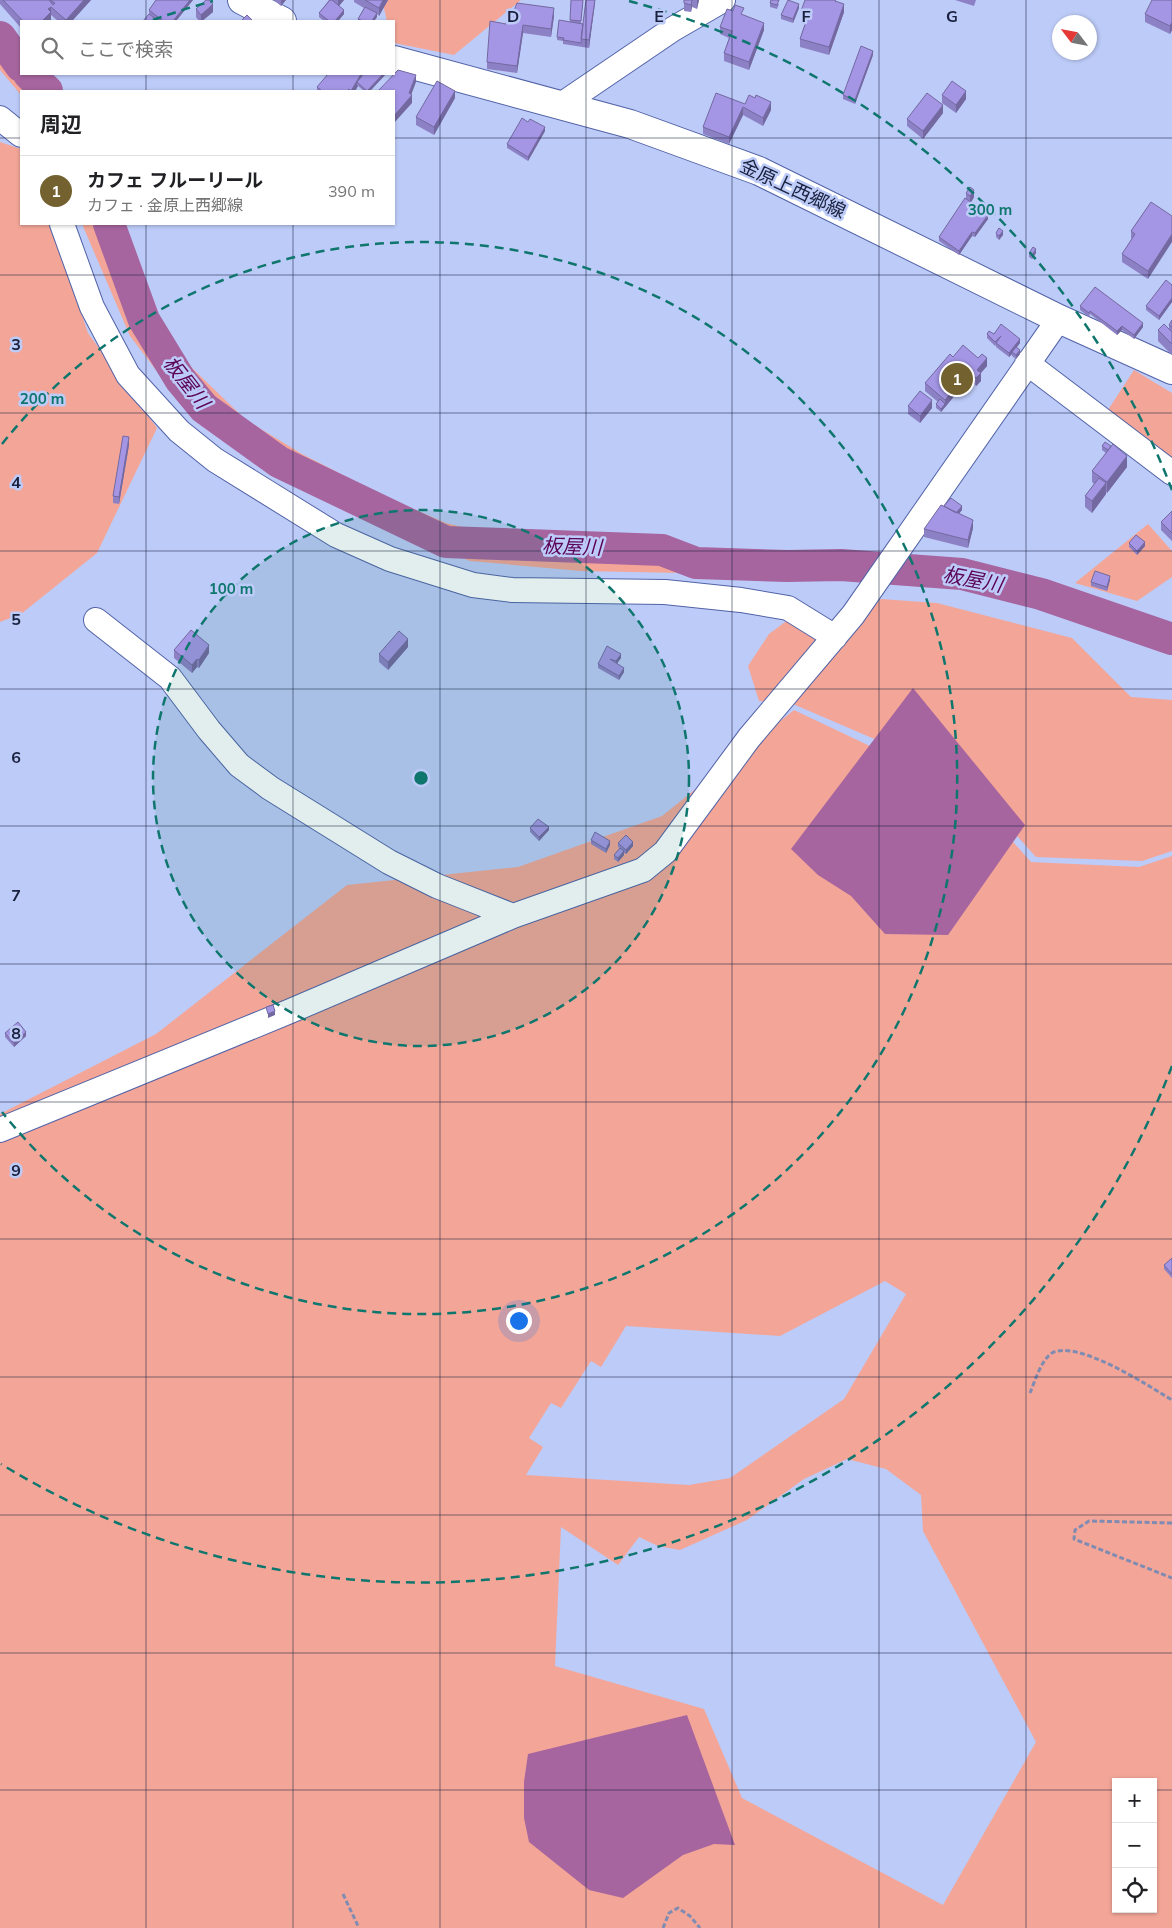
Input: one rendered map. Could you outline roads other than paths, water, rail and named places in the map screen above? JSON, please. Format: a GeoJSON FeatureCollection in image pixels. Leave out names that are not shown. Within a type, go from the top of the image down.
{"type":"FeatureCollection","features":[{"type":"Feature","properties":{"kind":"main road"},"geometry":{"type":"LineString","coordinates":[[242,0],[280,20]]}},
{"type":"Feature","properties":{"kind":"main road","name":"金原上西郷線"},"geometry":{"type":"LineString","coordinates":[[395,60],[630,124],[759,171],[1059,319],[1172,370]]}},
{"type":"Feature","properties":{"kind":"street"},"geometry":{"type":"LineString","coordinates":[[561,105],[674,29],[723,0]]}},
{"type":"Feature","properties":{"kind":"street"},"geometry":{"type":"LineString","coordinates":[[0,118],[20,134]]}},
{"type":"Feature","properties":{"kind":"street"},"geometry":{"type":"LineString","coordinates":[[62,225],[92,307],[128,375],[179,431],[214,460],[336,535],[390,559],[473,585],[512,590],[665,592],[741,600],[788,608],[834,637]]}},
{"type":"Feature","properties":{"kind":"street"},"geometry":{"type":"LineString","coordinates":[[0,1130],[296,1009],[514,916],[642,870],[665,852],[749,738],[873,588],[1059,319]]}},
{"type":"Feature","properties":{"kind":"street"},"geometry":{"type":"LineString","coordinates":[[1027,363],[1172,473]]}},
{"type":"Feature","properties":{"kind":"street"},"geometry":{"type":"LineString","coordinates":[[96,620],[170,678],[209,730],[239,764],[270,788],[389,862],[437,886],[514,916]]}},
{"type":"Feature","properties":{"kind":"waterway","name":"板屋川"},"geometry":{"type":"LineString","coordinates":[[0,37],[20,65]]}},
{"type":"Feature","properties":{"kind":"waterway","name":"板屋川"},"geometry":{"type":"LineString","coordinates":[[30,75],[46,90]]}},
{"type":"Feature","properties":{"kind":"waterway","name":"板屋川"},"geometry":{"type":"LineString","coordinates":[[109,225],[144,320],[180,379],[204,408],[279,462],[446,542],[662,550],[696,563],[787,566],[841,565],[962,574],[1041,594],[1172,639]]}},
{"type":"Feature","properties":{"kind":"place","name":"カフェ フルーリール"},"geometry":{"type":"Point","coordinates":[957,379]}}]}
